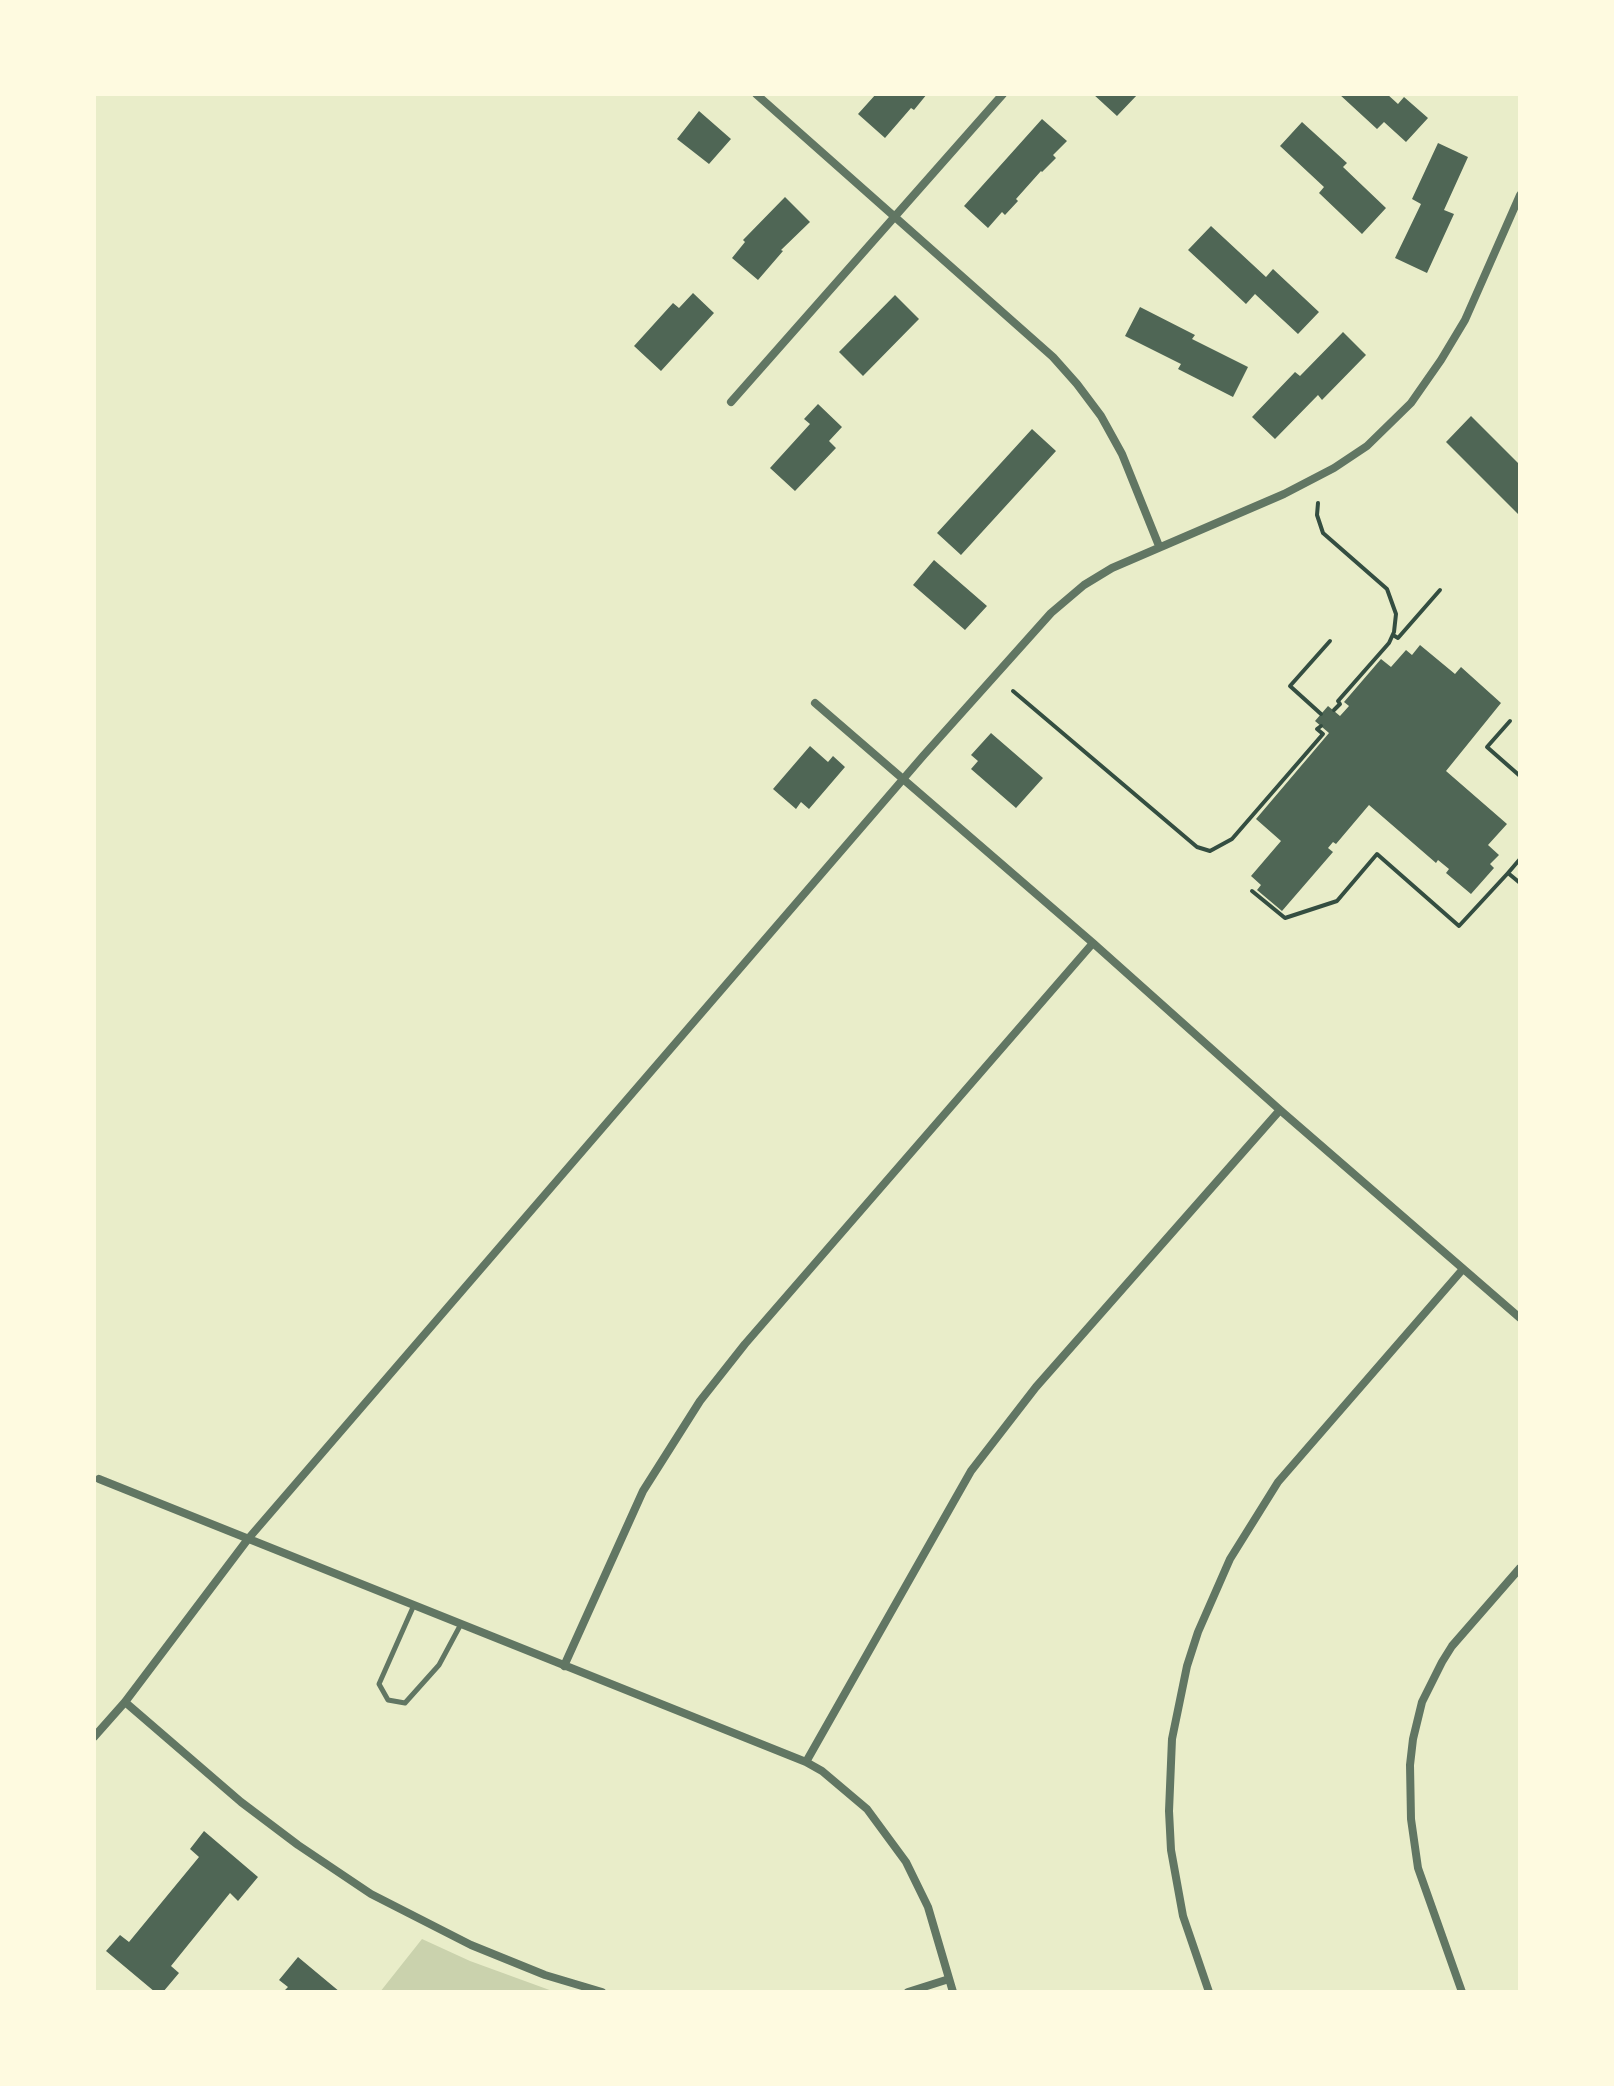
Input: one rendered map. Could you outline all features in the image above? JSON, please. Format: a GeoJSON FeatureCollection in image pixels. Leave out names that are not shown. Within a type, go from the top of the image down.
{"type":"FeatureCollection","features":[{"type":"Feature","properties":{"kind":"street"},"geometry":{"type":"LineString","coordinates":[[756,94],[1053,357],[1101,416],[1122,454],[1159,546]]}},
{"type":"Feature","properties":{"kind":"street"},"geometry":{"type":"LineString","coordinates":[[731,402],[1003,94]]}},
{"type":"Feature","properties":{"kind":"street"},"geometry":{"type":"LineString","coordinates":[[94,1737],[125,1702],[248,1539],[904,780],[1060,605],[1112,568],[1307,484],[1349,459],[1411,403],[1451,345],[1472,306],[1520,195]]}},
{"type":"Feature","properties":{"kind":"street"},"geometry":{"type":"LineString","coordinates":[[815,703],[1520,1318]]}},
{"type":"Feature","properties":{"kind":"street"},"geometry":{"type":"LineString","coordinates":[[564,1666],[643,1491],[693,1410],[745,1344],[1093,943]]}},
{"type":"Feature","properties":{"kind":"street"},"geometry":{"type":"LineString","coordinates":[[806,1762],[971,1471],[1036,1387],[1280,1110]]}},
{"type":"Feature","properties":{"kind":"street"},"geometry":{"type":"LineString","coordinates":[[1209,1992],[1183,1916],[1171,1850],[1169,1811],[1172,1739],[1187,1666],[1198,1632],[1230,1559],[1278,1482],[1463,1269]]}},
{"type":"Feature","properties":{"kind":"street"},"geometry":{"type":"LineString","coordinates":[[99,1479],[806,1762],[830,1776],[867,1809],[895,1845],[922,1893],[953,1992]]}},
{"type":"Feature","properties":{"kind":"street"},"geometry":{"type":"LineString","coordinates":[[1462,1992],[1415,1857],[1410,1786],[1413,1739],[1422,1702],[1452,1646],[1520,1568]]}},
{"type":"Feature","properties":{"kind":"street"},"geometry":{"type":"LineString","coordinates":[[125,1702],[241,1802],[371,1894],[471,1945],[545,1975],[602,1992]]}},
{"type":"Feature","properties":{"kind":"street"},"geometry":{"type":"LineString","coordinates":[[908,1992],[949,1979]]}},
{"type":"Feature","properties":{"kind":"lane"},"geometry":{"type":"LineString","coordinates":[[414,1605],[379,1684],[388,1700],[405,1703],[439,1665],[461,1623]]}},
{"type":"Feature","properties":{"kind":"path"},"geometry":{"type":"LineString","coordinates":[[1318,503],[1317,515],[1323,533],[1381,583],[1390,594],[1396,614],[1389,643],[1338,701],[1340,704],[1334,710]]}},
{"type":"Feature","properties":{"kind":"path"},"geometry":{"type":"LineString","coordinates":[[1393,635],[1398,638],[1440,590]]}},
{"type":"Feature","properties":{"kind":"path"},"geometry":{"type":"LineString","coordinates":[[1321,714],[1290,686],[1330,641]]}},
{"type":"Feature","properties":{"kind":"path"},"geometry":{"type":"LineString","coordinates":[[1013,691],[1197,847],[1210,851],[1232,839],[1323,734],[1317,729],[1321,726]]}},
{"type":"Feature","properties":{"kind":"path"},"geometry":{"type":"LineString","coordinates":[[1510,721],[1487,747],[1520,776]]}},
{"type":"Feature","properties":{"kind":"path"},"geometry":{"type":"LineString","coordinates":[[1252,891],[1285,918],[1337,901],[1377,854],[1459,926],[1520,859]]}},
{"type":"Feature","properties":{"kind":"path"},"geometry":{"type":"LineString","coordinates":[[1508,873],[1520,883]]}},
{"type":"Feature","properties":{"kind":"green space"},"geometry":{"type":"Polygon","coordinates":[[[422,1939],[470,1961],[555,1992],[380,1992],[422,1939]]]}},
{"type":"Feature","properties":{"kind":"building"},"geometry":{"type":"Polygon","coordinates":[[[876,94],[927,94],[885,138],[858,114],[876,94]]]}},
{"type":"Feature","properties":{"kind":"building"},"geometry":{"type":"Polygon","coordinates":[[[1093,94],[1138,94],[1117,116],[1093,94]]]}},
{"type":"Feature","properties":{"kind":"building"},"geometry":{"type":"Polygon","coordinates":[[[1339,94],[1387,94],[1398,104],[1404,97],[1428,118],[1406,142],[1384,122],[1377,129],[1339,94]]]}},
{"type":"Feature","properties":{"kind":"building"},"geometry":{"type":"Polygon","coordinates":[[[699,111],[731,139],[709,164],[677,139],[699,111]]]}},
{"type":"Feature","properties":{"kind":"building"},"geometry":{"type":"Polygon","coordinates":[[[1042,119],[1067,141],[1053,155],[1056,158],[1016,199],[1018,201],[1005,215],[1002,212],[988,228],[964,206],[1042,119]]]}},
{"type":"Feature","properties":{"kind":"building"},"geometry":{"type":"Polygon","coordinates":[[[1302,122],[1347,163],[1343,167],[1386,208],[1362,234],[1319,193],[1324,187],[1280,146],[1302,122]]]}},
{"type":"Feature","properties":{"kind":"building"},"geometry":{"type":"Polygon","coordinates":[[[1438,143],[1468,157],[1444,210],[1454,214],[1427,273],[1395,258],[1421,204],[1412,199],[1438,143]]]}},
{"type":"Feature","properties":{"kind":"building"},"geometry":{"type":"Polygon","coordinates":[[[785,197],[810,222],[781,250],[758,280],[732,258],[745,242],[743,240],[785,197]]]}},
{"type":"Feature","properties":{"kind":"building"},"geometry":{"type":"Polygon","coordinates":[[[1211,226],[1266,277],[1273,269],[1319,312],[1298,334],[1255,294],[1246,304],[1188,250],[1211,226]]]}},
{"type":"Feature","properties":{"kind":"building"},"geometry":{"type":"Polygon","coordinates":[[[693,293],[714,313],[661,371],[634,346],[673,303],[679,308],[693,293]]]}},
{"type":"Feature","properties":{"kind":"building"},"geometry":{"type":"Polygon","coordinates":[[[895,295],[919,319],[863,376],[839,352],[895,295]]]}},
{"type":"Feature","properties":{"kind":"building"},"geometry":{"type":"Polygon","coordinates":[[[1140,307],[1195,335],[1192,339],[1248,367],[1233,397],[1178,369],[1181,364],[1125,336],[1140,307]]]}},
{"type":"Feature","properties":{"kind":"building"},"geometry":{"type":"Polygon","coordinates":[[[1343,332],[1366,355],[1322,400],[1318,395],[1275,439],[1252,417],[1295,372],[1300,376],[1343,332]]]}},
{"type":"Feature","properties":{"kind":"building"},"geometry":{"type":"Polygon","coordinates":[[[818,404],[842,427],[829,441],[836,448],[795,491],[770,468],[810,424],[804,419],[818,404]]]}},
{"type":"Feature","properties":{"kind":"building"},"geometry":{"type":"Polygon","coordinates":[[[1471,416],[1520,465],[1520,516],[1446,442],[1471,416]]]}},
{"type":"Feature","properties":{"kind":"building"},"geometry":{"type":"Polygon","coordinates":[[[1032,429],[1056,451],[961,555],[937,533],[1032,429]]]}},
{"type":"Feature","properties":{"kind":"building"},"geometry":{"type":"Polygon","coordinates":[[[934,560],[987,606],[965,630],[913,585],[934,560]]]}},
{"type":"Feature","properties":{"kind":"building"},"geometry":{"type":"Polygon","coordinates":[[[1420,645],[1455,674],[1461,667],[1501,703],[1446,771],[1507,824],[1488,845],[1499,855],[1490,864],[1494,868],[1471,894],[1446,873],[1449,869],[1438,860],[1436,863],[1369,805],[1336,844],[1333,842],[1328,848],[1333,852],[1282,911],[1257,890],[1261,885],[1251,876],[1281,841],[1256,819],[1329,733],[1315,721],[1328,706],[1340,716],[1349,706],[1344,702],[1381,659],[1391,667],[1406,650],[1412,655],[1420,645]]]}},
{"type":"Feature","properties":{"kind":"building"},"geometry":{"type":"Polygon","coordinates":[[[991,733],[1043,778],[1016,808],[971,769],[978,761],[971,755],[991,733]]]}},
{"type":"Feature","properties":{"kind":"building"},"geometry":{"type":"Polygon","coordinates":[[[810,746],[828,762],[833,756],[845,767],[809,809],[801,802],[796,809],[773,789],[810,746]]]}},
{"type":"Feature","properties":{"kind":"building"},"geometry":{"type":"Polygon","coordinates":[[[204,1831],[258,1877],[238,1901],[230,1893],[171,1966],[179,1973],[163,1992],[155,1992],[106,1951],[120,1935],[129,1942],[199,1857],[190,1849],[204,1831]]]}},
{"type":"Feature","properties":{"kind":"building"},"geometry":{"type":"Polygon","coordinates":[[[298,1957],[340,1992],[283,1992],[288,1987],[279,1980],[298,1957]]]}}]}
